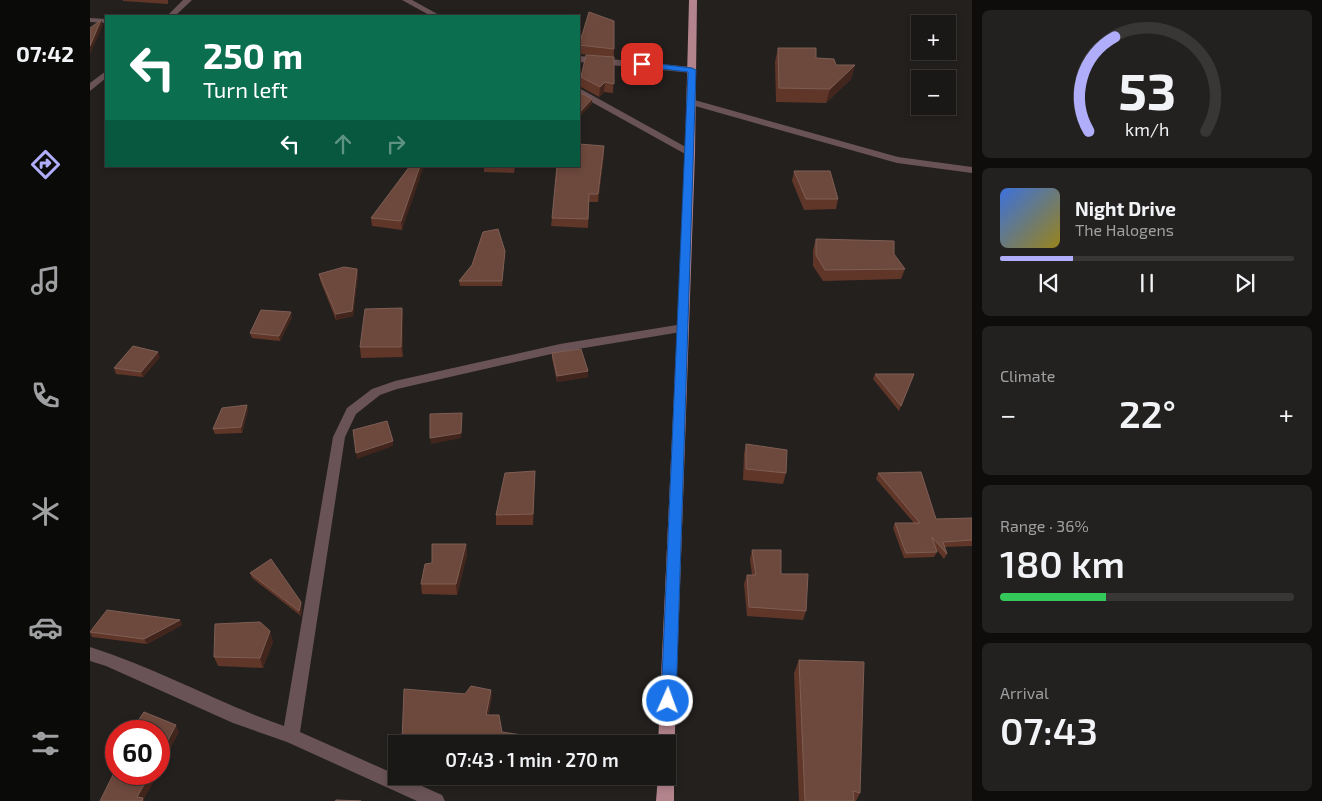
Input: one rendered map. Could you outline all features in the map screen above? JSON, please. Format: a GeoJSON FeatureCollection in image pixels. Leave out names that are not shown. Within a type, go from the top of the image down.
{"type":"FeatureCollection","features":[{"type":"Feature","properties":{"kind":"main road"},"geometry":{"type":"LineString","coordinates":[[667,735],[690,153],[693,0]]}},
{"type":"Feature","properties":{"kind":"main road"},"geometry":{"type":"LineString","coordinates":[[665,801],[666,785]]}},
{"type":"Feature","properties":{"kind":"street"},"geometry":{"type":"LineString","coordinates":[[172,15],[188,0]]}},
{"type":"Feature","properties":{"kind":"street"},"geometry":{"type":"LineString","coordinates":[[406,0],[435,15]]}},
{"type":"Feature","properties":{"kind":"street"},"geometry":{"type":"LineString","coordinates":[[90,20],[105,21]]}},
{"type":"Feature","properties":{"kind":"street"},"geometry":{"type":"LineString","coordinates":[[580,59],[692,70]]}},
{"type":"Feature","properties":{"kind":"street"},"geometry":{"type":"LineString","coordinates":[[90,88],[105,75]]}},
{"type":"Feature","properties":{"kind":"street"},"geometry":{"type":"LineString","coordinates":[[580,92],[690,153]]}},
{"type":"Feature","properties":{"kind":"street"},"geometry":{"type":"LineString","coordinates":[[691,102],[897,160],[972,170]]}},
{"type":"Feature","properties":{"kind":"street"},"geometry":{"type":"LineString","coordinates":[[291,736],[339,436],[351,411],[376,392],[395,385],[560,348],[683,328]]}},
{"type":"Feature","properties":{"kind":"street"},"geometry":{"type":"LineString","coordinates":[[90,654],[109,660],[239,718],[291,736],[436,801]]}},
{"type":"Feature","properties":{"kind":"building"},"geometry":{"type":"Polygon","coordinates":[[[589,12],[614,21],[614,49],[580,45],[589,12]]]}},
{"type":"Feature","properties":{"kind":"building"},"geometry":{"type":"Polygon","coordinates":[[[101,20],[90,46],[90,28],[101,20]]]}},
{"type":"Feature","properties":{"kind":"building"},"geometry":{"type":"Polygon","coordinates":[[[778,48],[816,48],[816,58],[834,59],[836,65],[855,65],[830,89],[779,88],[778,48]]]}},
{"type":"Feature","properties":{"kind":"building"},"geometry":{"type":"Polygon","coordinates":[[[586,55],[614,57],[614,84],[605,82],[600,87],[581,77],[586,55]]]}},
{"type":"Feature","properties":{"kind":"building"},"geometry":{"type":"Polygon","coordinates":[[[580,93],[592,99],[580,112],[580,93]]]}},
{"type":"Feature","properties":{"kind":"building"},"geometry":{"type":"Polygon","coordinates":[[[580,144],[604,146],[598,194],[589,194],[588,219],[552,218],[557,167],[580,167],[580,144]]]}},
{"type":"Feature","properties":{"kind":"building"},"geometry":{"type":"Polygon","coordinates":[[[409,167],[420,167],[401,221],[371,218],[409,167]]]}},
{"type":"Feature","properties":{"kind":"building"},"geometry":{"type":"Polygon","coordinates":[[[794,171],[830,171],[838,199],[806,199],[794,171]]]}},
{"type":"Feature","properties":{"kind":"building"},"geometry":{"type":"Polygon","coordinates":[[[498,229],[505,251],[502,281],[459,281],[472,265],[483,232],[498,229]]]}},
{"type":"Feature","properties":{"kind":"building"},"geometry":{"type":"Polygon","coordinates":[[[816,239],[894,241],[894,254],[905,269],[825,270],[816,255],[816,239]]]}},
{"type":"Feature","properties":{"kind":"building"},"geometry":{"type":"Polygon","coordinates":[[[344,267],[357,269],[352,311],[336,314],[319,274],[344,267]]]}},
{"type":"Feature","properties":{"kind":"building"},"geometry":{"type":"Polygon","coordinates":[[[402,308],[401,347],[360,347],[365,309],[402,308]]]}},
{"type":"Feature","properties":{"kind":"building"},"geometry":{"type":"Polygon","coordinates":[[[261,310],[291,312],[279,336],[250,333],[261,310]]]}},
{"type":"Feature","properties":{"kind":"building"},"geometry":{"type":"Polygon","coordinates":[[[133,346],[158,352],[141,372],[114,368],[133,346]]]}},
{"type":"Feature","properties":{"kind":"building"},"geometry":{"type":"Polygon","coordinates":[[[581,349],[588,371],[557,376],[552,353],[581,349]]]}},
{"type":"Feature","properties":{"kind":"building"},"geometry":{"type":"Polygon","coordinates":[[[875,374],[914,374],[901,406],[875,374]]]}},
{"type":"Feature","properties":{"kind":"building"},"geometry":{"type":"Polygon","coordinates":[[[247,405],[241,427],[213,429],[222,408],[247,405]]]}},
{"type":"Feature","properties":{"kind":"building"},"geometry":{"type":"Polygon","coordinates":[[[462,413],[461,433],[430,438],[430,414],[462,413]]]}},
{"type":"Feature","properties":{"kind":"building"},"geometry":{"type":"Polygon","coordinates":[[[387,421],[393,441],[356,453],[353,430],[387,421]]]}},
{"type":"Feature","properties":{"kind":"building"},"geometry":{"type":"Polygon","coordinates":[[[746,444],[787,450],[786,473],[746,469],[746,444]]]}},
{"type":"Feature","properties":{"kind":"building"},"geometry":{"type":"Polygon","coordinates":[[[535,471],[533,514],[496,515],[505,473],[535,471]]]}},
{"type":"Feature","properties":{"kind":"building"},"geometry":{"type":"Polygon","coordinates":[[[921,472],[936,519],[972,518],[972,540],[943,542],[947,554],[932,537],[937,552],[906,553],[895,523],[920,523],[878,473],[921,472]]]}},
{"type":"Feature","properties":{"kind":"building"},"geometry":{"type":"Polygon","coordinates":[[[432,544],[466,544],[456,584],[421,584],[425,564],[432,563],[432,544]]]}},
{"type":"Feature","properties":{"kind":"building"},"geometry":{"type":"Polygon","coordinates":[[[752,550],[781,550],[781,574],[808,574],[806,611],[749,607],[747,575],[756,575],[752,550]]]}},
{"type":"Feature","properties":{"kind":"building"},"geometry":{"type":"Polygon","coordinates":[[[271,559],[301,602],[299,611],[250,573],[271,559]]]}},
{"type":"Feature","properties":{"kind":"building"},"geometry":{"type":"Polygon","coordinates":[[[107,610],[180,620],[144,639],[90,632],[107,610]]]}},
{"type":"Feature","properties":{"kind":"building"},"geometry":{"type":"Polygon","coordinates":[[[260,622],[270,631],[260,658],[214,657],[215,624],[260,622]]]}},
{"type":"Feature","properties":{"kind":"building"},"geometry":{"type":"Polygon","coordinates":[[[799,660],[864,662],[860,793],[853,791],[854,801],[805,801],[799,660]]]}},
{"type":"Feature","properties":{"kind":"building"},"geometry":{"type":"Polygon","coordinates":[[[471,686],[491,690],[486,715],[499,715],[502,732],[522,735],[402,735],[404,689],[465,694],[471,686]]]}},
{"type":"Feature","properties":{"kind":"building"},"geometry":{"type":"Polygon","coordinates":[[[144,712],[164,720],[139,720],[144,712]]]}},
{"type":"Feature","properties":{"kind":"building"},"geometry":{"type":"Polygon","coordinates":[[[170,723],[176,725],[170,736],[170,723]]]}},
{"type":"Feature","properties":{"kind":"building"},"geometry":{"type":"Polygon","coordinates":[[[108,785],[144,785],[137,797],[143,798],[142,801],[100,801],[108,785]]]}},
{"type":"Feature","properties":{"kind":"route"},"geometry":{"type":"LineString","coordinates":[[642,64],[692,70],[668,701]]}}]}
